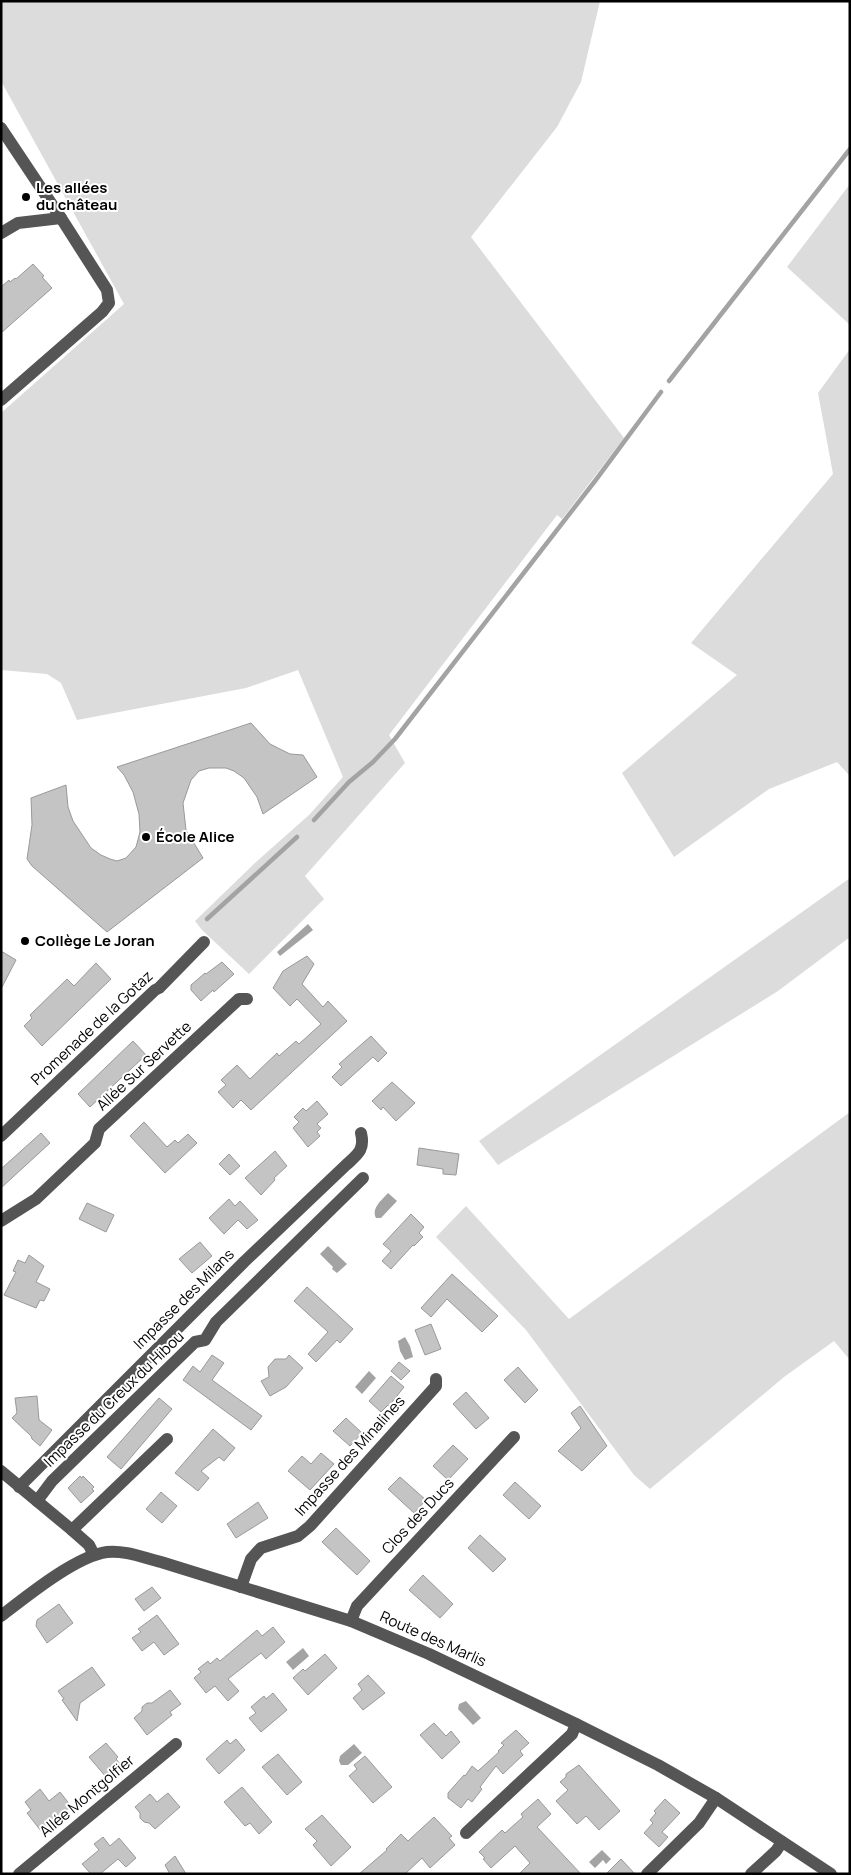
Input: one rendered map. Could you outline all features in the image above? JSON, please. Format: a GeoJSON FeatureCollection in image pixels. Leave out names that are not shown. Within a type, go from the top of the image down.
{"type":"FeatureCollection","features":[{"type":"Feature","properties":{"kind":"street"},"geometry":{"type":"LineString","coordinates":[[1,128],[62,218],[107,290],[109,303],[102,312],[1,400]]}},
{"type":"Feature","properties":{"kind":"street"},"geometry":{"type":"LineString","coordinates":[[1,233],[18,223],[62,218]]}},
{"type":"Feature","properties":{"kind":"street","name":"Promenade de la Gotaz"},"geometry":{"type":"LineString","coordinates":[[1,1136],[159,988],[204,942]]}},
{"type":"Feature","properties":{"kind":"street","name":"Allée Sur Servette"},"geometry":{"type":"LineString","coordinates":[[1,1222],[36,1199],[95,1143],[99,1129],[239,999],[246,999]]}},
{"type":"Feature","properties":{"kind":"street","name":"Impasse des Milans"},"geometry":{"type":"LineString","coordinates":[[19,1487],[246,1260],[361,1150],[363,1143],[360,1133]]}},
{"type":"Feature","properties":{"kind":"street","name":"Impasse du Creux du Hibou"},"geometry":{"type":"LineString","coordinates":[[37,1501],[52,1481],[195,1342],[206,1340],[216,1322],[363,1178]]}},
{"type":"Feature","properties":{"kind":"street","name":"Impasse des Minalines"},"geometry":{"type":"LineString","coordinates":[[241,1587],[251,1559],[261,1548],[298,1536],[310,1526],[436,1386],[436,1379]]}},
{"type":"Feature","properties":{"kind":"street","name":"Clos des Ducs"},"geometry":{"type":"LineString","coordinates":[[351,1621],[357,1606],[514,1437]]}},
{"type":"Feature","properties":{"kind":"street"},"geometry":{"type":"LineString","coordinates":[[72,1530],[167,1439]]}},
{"type":"Feature","properties":{"kind":"street"},"geometry":{"type":"LineString","coordinates":[[1,1471],[72,1530],[89,1546],[94,1555]]}},
{"type":"Feature","properties":{"kind":"street","name":"Route des Marlis"},"geometry":{"type":"LineString","coordinates":[[1,1616],[77,1562],[94,1555],[109,1552],[130,1554],[351,1621],[429,1654],[658,1765],[716,1798],[830,1874]]}},
{"type":"Feature","properties":{"kind":"street"},"geometry":{"type":"LineString","coordinates":[[466,1833],[572,1734],[576,1724]]}},
{"type":"Feature","properties":{"kind":"street","name":"Allée Montgolfier"},"geometry":{"type":"LineString","coordinates":[[19,1874],[176,1744]]}},
{"type":"Feature","properties":{"kind":"street"},"geometry":{"type":"LineString","coordinates":[[647,1874],[699,1823],[716,1798]]}},
{"type":"Feature","properties":{"kind":"street"},"geometry":{"type":"LineString","coordinates":[[751,1874],[776,1851],[782,1842]]}},
{"type":"Feature","properties":{"kind":"shaded area"},"geometry":{"type":"Polygon","coordinates":[[[1,1],[600,1],[581,82],[557,127],[471,237],[624,438],[562,519],[557,515],[389,735],[405,763],[305,876],[324,899],[249,974],[202,930],[195,921],[256,862],[309,815],[343,777],[298,670],[246,688],[77,720],[61,683],[47,674],[1,670],[1,413],[124,304],[1,81],[1,1]]]}},
{"type":"Feature","properties":{"kind":"shaded area"},"geometry":{"type":"Polygon","coordinates":[[[850,184],[850,325],[787,267],[850,184]]]}},
{"type":"Feature","properties":{"kind":"shaded area"},"geometry":{"type":"Polygon","coordinates":[[[850,349],[850,776],[837,762],[769,789],[674,857],[622,773],[737,675],[691,643],[833,474],[818,393],[850,349]]]}},
{"type":"Feature","properties":{"kind":"shaded area"},"geometry":{"type":"Polygon","coordinates":[[[850,878],[850,937],[778,991],[498,1165],[479,1141],[850,878]]]}},
{"type":"Feature","properties":{"kind":"shaded area"},"geometry":{"type":"Polygon","coordinates":[[[308,924],[313,930],[280,956],[277,952],[308,924]]]}},
{"type":"Feature","properties":{"kind":"shaded area"},"geometry":{"type":"Polygon","coordinates":[[[850,1112],[850,1360],[834,1341],[784,1377],[650,1489],[634,1475],[526,1330],[436,1237],[466,1206],[569,1319],[850,1112]]]}},
{"type":"Feature","properties":{"kind":"shaded area"},"geometry":{"type":"Polygon","coordinates":[[[388,1193],[397,1201],[381,1218],[376,1218],[376,1208],[388,1193]]]}},
{"type":"Feature","properties":{"kind":"shaded area"},"geometry":{"type":"Polygon","coordinates":[[[328,1246],[347,1264],[337,1273],[320,1254],[328,1246]]]}},
{"type":"Feature","properties":{"kind":"shaded area"},"geometry":{"type":"Polygon","coordinates":[[[405,1337],[413,1357],[405,1360],[400,1351],[398,1341],[405,1337]]]}},
{"type":"Feature","properties":{"kind":"shaded area"},"geometry":{"type":"Polygon","coordinates":[[[369,1371],[376,1378],[362,1394],[355,1387],[369,1371]]]}},
{"type":"Feature","properties":{"kind":"shaded area"},"geometry":{"type":"Polygon","coordinates":[[[303,1648],[309,1656],[293,1670],[286,1662],[303,1648]]]}},
{"type":"Feature","properties":{"kind":"shaded area"},"geometry":{"type":"Polygon","coordinates":[[[466,1701],[481,1718],[473,1725],[458,1709],[459,1704],[466,1701]]]}},
{"type":"Feature","properties":{"kind":"shaded area"},"geometry":{"type":"Polygon","coordinates":[[[354,1744],[362,1753],[348,1765],[341,1765],[339,1761],[340,1756],[354,1744]]]}},
{"type":"Feature","properties":{"kind":"shaded area"},"geometry":{"type":"Polygon","coordinates":[[[602,1850],[611,1859],[606,1864],[603,1860],[595,1868],[589,1862],[602,1850]]]}},
{"type":"Feature","properties":{"kind":"building"},"geometry":{"type":"Polygon","coordinates":[[[33,264],[52,288],[1,333],[1,287],[9,280],[10,282],[16,279],[33,264]]]}},
{"type":"Feature","properties":{"kind":"building"},"geometry":{"type":"Polygon","coordinates":[[[251,723],[270,744],[290,754],[303,755],[317,777],[263,814],[257,797],[244,778],[234,771],[226,768],[209,768],[199,771],[191,780],[183,803],[186,830],[203,858],[107,932],[32,866],[27,859],[32,825],[31,798],[66,785],[68,807],[73,821],[91,848],[101,855],[117,861],[126,858],[136,847],[140,832],[139,814],[133,792],[124,775],[117,767],[251,723]]]}},
{"type":"Feature","properties":{"kind":"building"},"geometry":{"type":"Polygon","coordinates":[[[1,951],[16,960],[1,989],[1,951]]]}},
{"type":"Feature","properties":{"kind":"building"},"geometry":{"type":"Polygon","coordinates":[[[307,956],[314,964],[302,984],[323,1007],[328,1001],[347,1021],[251,1110],[241,1100],[233,1108],[218,1092],[226,1085],[221,1080],[237,1065],[250,1079],[277,1053],[279,1056],[296,1041],[299,1044],[321,1024],[297,999],[290,1006],[273,988],[283,971],[307,956]]]}},
{"type":"Feature","properties":{"kind":"building"},"geometry":{"type":"Polygon","coordinates":[[[222,962],[234,974],[201,1001],[191,990],[191,985],[222,962]]]}},
{"type":"Feature","properties":{"kind":"building"},"geometry":{"type":"Polygon","coordinates":[[[96,963],[111,979],[42,1046],[24,1026],[32,1018],[30,1015],[67,979],[74,986],[96,963]]]}},
{"type":"Feature","properties":{"kind":"building"},"geometry":{"type":"Polygon","coordinates":[[[371,1036],[387,1053],[378,1062],[373,1057],[341,1086],[332,1077],[342,1067],[339,1064],[371,1036]]]}},
{"type":"Feature","properties":{"kind":"building"},"geometry":{"type":"Polygon","coordinates":[[[133,1041],[146,1055],[90,1107],[78,1094],[133,1041]]]}},
{"type":"Feature","properties":{"kind":"building"},"geometry":{"type":"Polygon","coordinates":[[[392,1082],[415,1103],[396,1121],[383,1107],[381,1110],[372,1101],[392,1082]]]}},
{"type":"Feature","properties":{"kind":"building"},"geometry":{"type":"Polygon","coordinates":[[[317,1101],[328,1114],[317,1124],[321,1128],[317,1132],[320,1136],[308,1147],[293,1128],[299,1122],[294,1117],[303,1108],[306,1111],[317,1101]]]}},
{"type":"Feature","properties":{"kind":"building"},"geometry":{"type":"Polygon","coordinates":[[[144,1122],[167,1147],[175,1140],[178,1143],[188,1134],[197,1143],[165,1173],[130,1136],[144,1122]]]}},
{"type":"Feature","properties":{"kind":"building"},"geometry":{"type":"Polygon","coordinates":[[[41,1133],[50,1143],[1,1188],[1,1169],[41,1133]]]}},
{"type":"Feature","properties":{"kind":"building"},"geometry":{"type":"Polygon","coordinates":[[[419,1148],[459,1154],[456,1175],[443,1174],[443,1169],[417,1165],[419,1148]]]}},
{"type":"Feature","properties":{"kind":"building"},"geometry":{"type":"Polygon","coordinates":[[[275,1151],[287,1166],[274,1178],[275,1180],[261,1195],[245,1178],[275,1151]]]}},
{"type":"Feature","properties":{"kind":"building"},"geometry":{"type":"Polygon","coordinates":[[[229,1154],[240,1166],[230,1175],[219,1164],[229,1154]]]}},
{"type":"Feature","properties":{"kind":"building"},"geometry":{"type":"Polygon","coordinates":[[[229,1199],[235,1206],[240,1201],[258,1220],[247,1229],[238,1220],[224,1234],[209,1218],[229,1199]]]}},
{"type":"Feature","properties":{"kind":"building"},"geometry":{"type":"Polygon","coordinates":[[[87,1203],[114,1215],[106,1232],[79,1219],[87,1203]]]}},
{"type":"Feature","properties":{"kind":"building"},"geometry":{"type":"Polygon","coordinates":[[[411,1214],[424,1227],[419,1233],[423,1237],[391,1269],[382,1261],[391,1251],[383,1244],[411,1214]]]}},
{"type":"Feature","properties":{"kind":"building"},"geometry":{"type":"Polygon","coordinates":[[[200,1242],[212,1256],[192,1273],[179,1259],[200,1242]]]}},
{"type":"Feature","properties":{"kind":"building"},"geometry":{"type":"Polygon","coordinates":[[[29,1255],[44,1266],[36,1282],[50,1289],[44,1301],[40,1300],[36,1308],[4,1295],[16,1272],[13,1271],[18,1260],[25,1263],[29,1255]]]}},
{"type":"Feature","properties":{"kind":"building"},"geometry":{"type":"Polygon","coordinates":[[[452,1274],[498,1316],[482,1332],[447,1299],[431,1317],[421,1308],[452,1274]]]}},
{"type":"Feature","properties":{"kind":"building"},"geometry":{"type":"Polygon","coordinates":[[[307,1287],[353,1329],[340,1343],[337,1340],[316,1362],[308,1354],[328,1332],[294,1301],[307,1287]]]}},
{"type":"Feature","properties":{"kind":"building"},"geometry":{"type":"Polygon","coordinates":[[[431,1324],[441,1349],[425,1355],[415,1330],[431,1324]]]}},
{"type":"Feature","properties":{"kind":"building"},"geometry":{"type":"Polygon","coordinates":[[[212,1355],[224,1363],[212,1380],[262,1416],[251,1430],[183,1380],[193,1366],[200,1372],[212,1355]]]}},
{"type":"Feature","properties":{"kind":"building"},"geometry":{"type":"Polygon","coordinates":[[[289,1355],[303,1368],[286,1387],[270,1396],[261,1381],[269,1377],[268,1367],[275,1359],[286,1359],[289,1355]]]}},
{"type":"Feature","properties":{"kind":"building"},"geometry":{"type":"Polygon","coordinates":[[[399,1362],[410,1371],[401,1380],[391,1371],[399,1362]]]}},
{"type":"Feature","properties":{"kind":"building"},"geometry":{"type":"Polygon","coordinates":[[[518,1367],[538,1390],[525,1403],[504,1380],[518,1367]]]}},
{"type":"Feature","properties":{"kind":"building"},"geometry":{"type":"Polygon","coordinates":[[[391,1376],[404,1387],[389,1406],[381,1412],[369,1401],[391,1376]]]}},
{"type":"Feature","properties":{"kind":"building"},"geometry":{"type":"Polygon","coordinates":[[[466,1392],[489,1418],[476,1429],[453,1404],[466,1392]]]}},
{"type":"Feature","properties":{"kind":"building"},"geometry":{"type":"Polygon","coordinates":[[[37,1396],[39,1420],[52,1430],[40,1446],[12,1418],[17,1413],[15,1398],[37,1396]]]}},
{"type":"Feature","properties":{"kind":"building"},"geometry":{"type":"Polygon","coordinates":[[[159,1398],[172,1409],[121,1469],[107,1457],[159,1398]]]}},
{"type":"Feature","properties":{"kind":"building"},"geometry":{"type":"Polygon","coordinates":[[[580,1406],[607,1446],[582,1471],[558,1451],[581,1428],[571,1413],[580,1406]]]}},
{"type":"Feature","properties":{"kind":"building"},"geometry":{"type":"Polygon","coordinates":[[[346,1418],[362,1433],[350,1446],[333,1431],[346,1418]]]}},
{"type":"Feature","properties":{"kind":"building"},"geometry":{"type":"Polygon","coordinates":[[[213,1429],[235,1448],[224,1461],[219,1457],[201,1471],[209,1478],[198,1491],[175,1473],[213,1429]]]}},
{"type":"Feature","properties":{"kind":"building"},"geometry":{"type":"Polygon","coordinates":[[[453,1445],[468,1459],[448,1480],[433,1466],[453,1445]]]}},
{"type":"Feature","properties":{"kind":"building"},"geometry":{"type":"Polygon","coordinates":[[[321,1453],[334,1464],[310,1490],[288,1471],[302,1456],[311,1464],[321,1453]]]}},
{"type":"Feature","properties":{"kind":"building"},"geometry":{"type":"Polygon","coordinates":[[[80,1476],[82,1478],[83,1476],[94,1487],[92,1489],[94,1491],[81,1503],[68,1488],[80,1476]]]}},
{"type":"Feature","properties":{"kind":"building"},"geometry":{"type":"Polygon","coordinates":[[[400,1477],[426,1500],[414,1513],[388,1489],[400,1477]]]}},
{"type":"Feature","properties":{"kind":"building"},"geometry":{"type":"Polygon","coordinates":[[[515,1482],[541,1506],[529,1519],[503,1495],[515,1482]]]}},
{"type":"Feature","properties":{"kind":"building"},"geometry":{"type":"Polygon","coordinates":[[[161,1492],[177,1506],[162,1523],[146,1509],[161,1492]]]}},
{"type":"Feature","properties":{"kind":"building"},"geometry":{"type":"Polygon","coordinates":[[[258,1502],[268,1518],[236,1538],[227,1524],[258,1502]]]}},
{"type":"Feature","properties":{"kind":"building"},"geometry":{"type":"Polygon","coordinates":[[[336,1528],[370,1561],[357,1575],[322,1542],[336,1528]]]}},
{"type":"Feature","properties":{"kind":"building"},"geometry":{"type":"Polygon","coordinates":[[[480,1535],[506,1559],[493,1572],[468,1548],[480,1535]]]}},
{"type":"Feature","properties":{"kind":"building"},"geometry":{"type":"Polygon","coordinates":[[[423,1575],[453,1604],[440,1618],[409,1590],[423,1575]]]}},
{"type":"Feature","properties":{"kind":"building"},"geometry":{"type":"Polygon","coordinates":[[[152,1587],[161,1598],[144,1611],[135,1599],[152,1587]]]}},
{"type":"Feature","properties":{"kind":"building"},"geometry":{"type":"Polygon","coordinates":[[[59,1604],[73,1623],[47,1643],[36,1626],[37,1620],[59,1604]]]}},
{"type":"Feature","properties":{"kind":"building"},"geometry":{"type":"Polygon","coordinates":[[[157,1615],[179,1644],[164,1655],[154,1642],[142,1651],[132,1638],[141,1632],[138,1629],[157,1615]]]}},
{"type":"Feature","properties":{"kind":"building"},"geometry":{"type":"Polygon","coordinates":[[[273,1627],[285,1642],[266,1659],[261,1653],[228,1679],[239,1691],[228,1701],[215,1686],[206,1693],[194,1678],[201,1672],[198,1669],[208,1661],[210,1664],[217,1658],[220,1661],[257,1630],[262,1636],[273,1627]]]}},
{"type":"Feature","properties":{"kind":"building"},"geometry":{"type":"Polygon","coordinates":[[[325,1654],[337,1668],[308,1695],[293,1678],[303,1669],[305,1671],[325,1654]]]}},
{"type":"Feature","properties":{"kind":"building"},"geometry":{"type":"Polygon","coordinates":[[[92,1667],[105,1685],[80,1703],[77,1721],[58,1691],[92,1667]]]}},
{"type":"Feature","properties":{"kind":"building"},"geometry":{"type":"Polygon","coordinates":[[[368,1675],[385,1693],[363,1710],[353,1698],[362,1690],[358,1684],[368,1675]]]}},
{"type":"Feature","properties":{"kind":"building"},"geometry":{"type":"Polygon","coordinates":[[[170,1690],[181,1704],[170,1712],[172,1715],[147,1735],[134,1718],[147,1703],[152,1703],[170,1690]]]}},
{"type":"Feature","properties":{"kind":"building"},"geometry":{"type":"Polygon","coordinates":[[[273,1693],[287,1710],[261,1732],[249,1718],[256,1713],[251,1707],[264,1696],[266,1699],[273,1693]]]}},
{"type":"Feature","properties":{"kind":"building"},"geometry":{"type":"Polygon","coordinates":[[[434,1723],[446,1736],[451,1731],[460,1742],[442,1759],[420,1735],[434,1723]]]}},
{"type":"Feature","properties":{"kind":"building"},"geometry":{"type":"Polygon","coordinates":[[[516,1730],[529,1743],[520,1751],[523,1755],[503,1774],[496,1766],[480,1787],[482,1789],[472,1802],[468,1799],[461,1808],[448,1798],[448,1793],[472,1766],[478,1771],[499,1752],[504,1745],[501,1743],[516,1730]]]}},
{"type":"Feature","properties":{"kind":"building"},"geometry":{"type":"Polygon","coordinates":[[[236,1739],[245,1750],[219,1774],[206,1759],[227,1740],[230,1744],[236,1739]]]}},
{"type":"Feature","properties":{"kind":"building"},"geometry":{"type":"Polygon","coordinates":[[[106,1743],[118,1757],[116,1759],[121,1765],[106,1777],[89,1757],[106,1743]]]}},
{"type":"Feature","properties":{"kind":"building"},"geometry":{"type":"Polygon","coordinates":[[[278,1754],[302,1782],[287,1795],[262,1767],[278,1754]]]}},
{"type":"Feature","properties":{"kind":"building"},"geometry":{"type":"Polygon","coordinates":[[[365,1756],[392,1787],[373,1803],[349,1776],[357,1769],[354,1765],[365,1756]]]}},
{"type":"Feature","properties":{"kind":"building"},"geometry":{"type":"Polygon","coordinates":[[[579,1765],[620,1811],[599,1830],[586,1816],[577,1824],[556,1801],[568,1790],[560,1782],[566,1777],[566,1774],[579,1765]]]}},
{"type":"Feature","properties":{"kind":"building"},"geometry":{"type":"Polygon","coordinates":[[[242,1787],[272,1822],[259,1834],[250,1823],[245,1826],[224,1802],[242,1787]]]}},
{"type":"Feature","properties":{"kind":"building"},"geometry":{"type":"Polygon","coordinates":[[[40,1789],[49,1801],[60,1792],[71,1806],[41,1831],[27,1813],[31,1810],[25,1802],[40,1789]]]}},
{"type":"Feature","properties":{"kind":"building"},"geometry":{"type":"Polygon","coordinates":[[[168,1793],[180,1807],[155,1829],[140,1818],[140,1813],[135,1807],[150,1794],[157,1802],[168,1793]]]}},
{"type":"Feature","properties":{"kind":"building"},"geometry":{"type":"Polygon","coordinates":[[[538,1799],[551,1814],[537,1827],[581,1874],[519,1874],[530,1863],[515,1846],[491,1868],[483,1859],[485,1858],[479,1852],[502,1830],[505,1833],[523,1817],[521,1814],[538,1799]]]}},
{"type":"Feature","properties":{"kind":"building"},"geometry":{"type":"Polygon","coordinates":[[[665,1799],[680,1813],[662,1832],[668,1837],[659,1847],[644,1833],[653,1823],[650,1820],[656,1813],[654,1811],[665,1799]]]}},
{"type":"Feature","properties":{"kind":"building"},"geometry":{"type":"Polygon","coordinates":[[[322,1815],[351,1847],[331,1866],[313,1845],[317,1841],[305,1829],[322,1815]]]}},
{"type":"Feature","properties":{"kind":"building"},"geometry":{"type":"Polygon","coordinates":[[[434,1817],[452,1836],[449,1838],[455,1845],[430,1868],[422,1858],[405,1874],[359,1874],[387,1850],[401,1834],[408,1841],[434,1817]]]}},
{"type":"Feature","properties":{"kind":"building"},"geometry":{"type":"Polygon","coordinates":[[[103,1837],[110,1846],[119,1838],[136,1858],[126,1867],[118,1859],[100,1874],[91,1874],[82,1864],[99,1850],[94,1844],[103,1837]]]}},
{"type":"Feature","properties":{"kind":"building"},"geometry":{"type":"Polygon","coordinates":[[[175,1856],[186,1874],[170,1874],[165,1865],[175,1856]]]}},
{"type":"Feature","properties":{"kind":"building"},"geometry":{"type":"Polygon","coordinates":[[[621,1859],[635,1874],[606,1874],[621,1859]]]}},
{"type":"Feature","properties":{"kind":"waterway"},"geometry":{"type":"LineString","coordinates":[[669,381],[850,149]]}},
{"type":"Feature","properties":{"kind":"waterway"},"geometry":{"type":"LineString","coordinates":[[314,820],[349,782],[373,762],[395,739],[595,481],[661,392]]}},
{"type":"Feature","properties":{"kind":"waterway"},"geometry":{"type":"LineString","coordinates":[[207,919],[297,837]]}},
{"type":"Feature","properties":{"kind":"place","name":"Les allées du château"},"geometry":{"type":"Point","coordinates":[26,197]}},
{"type":"Feature","properties":{"kind":"place","name":"École Alice"},"geometry":{"type":"Point","coordinates":[146,837]}},
{"type":"Feature","properties":{"kind":"place","name":"Collège Le Joran"},"geometry":{"type":"Point","coordinates":[25,941]}}]}
